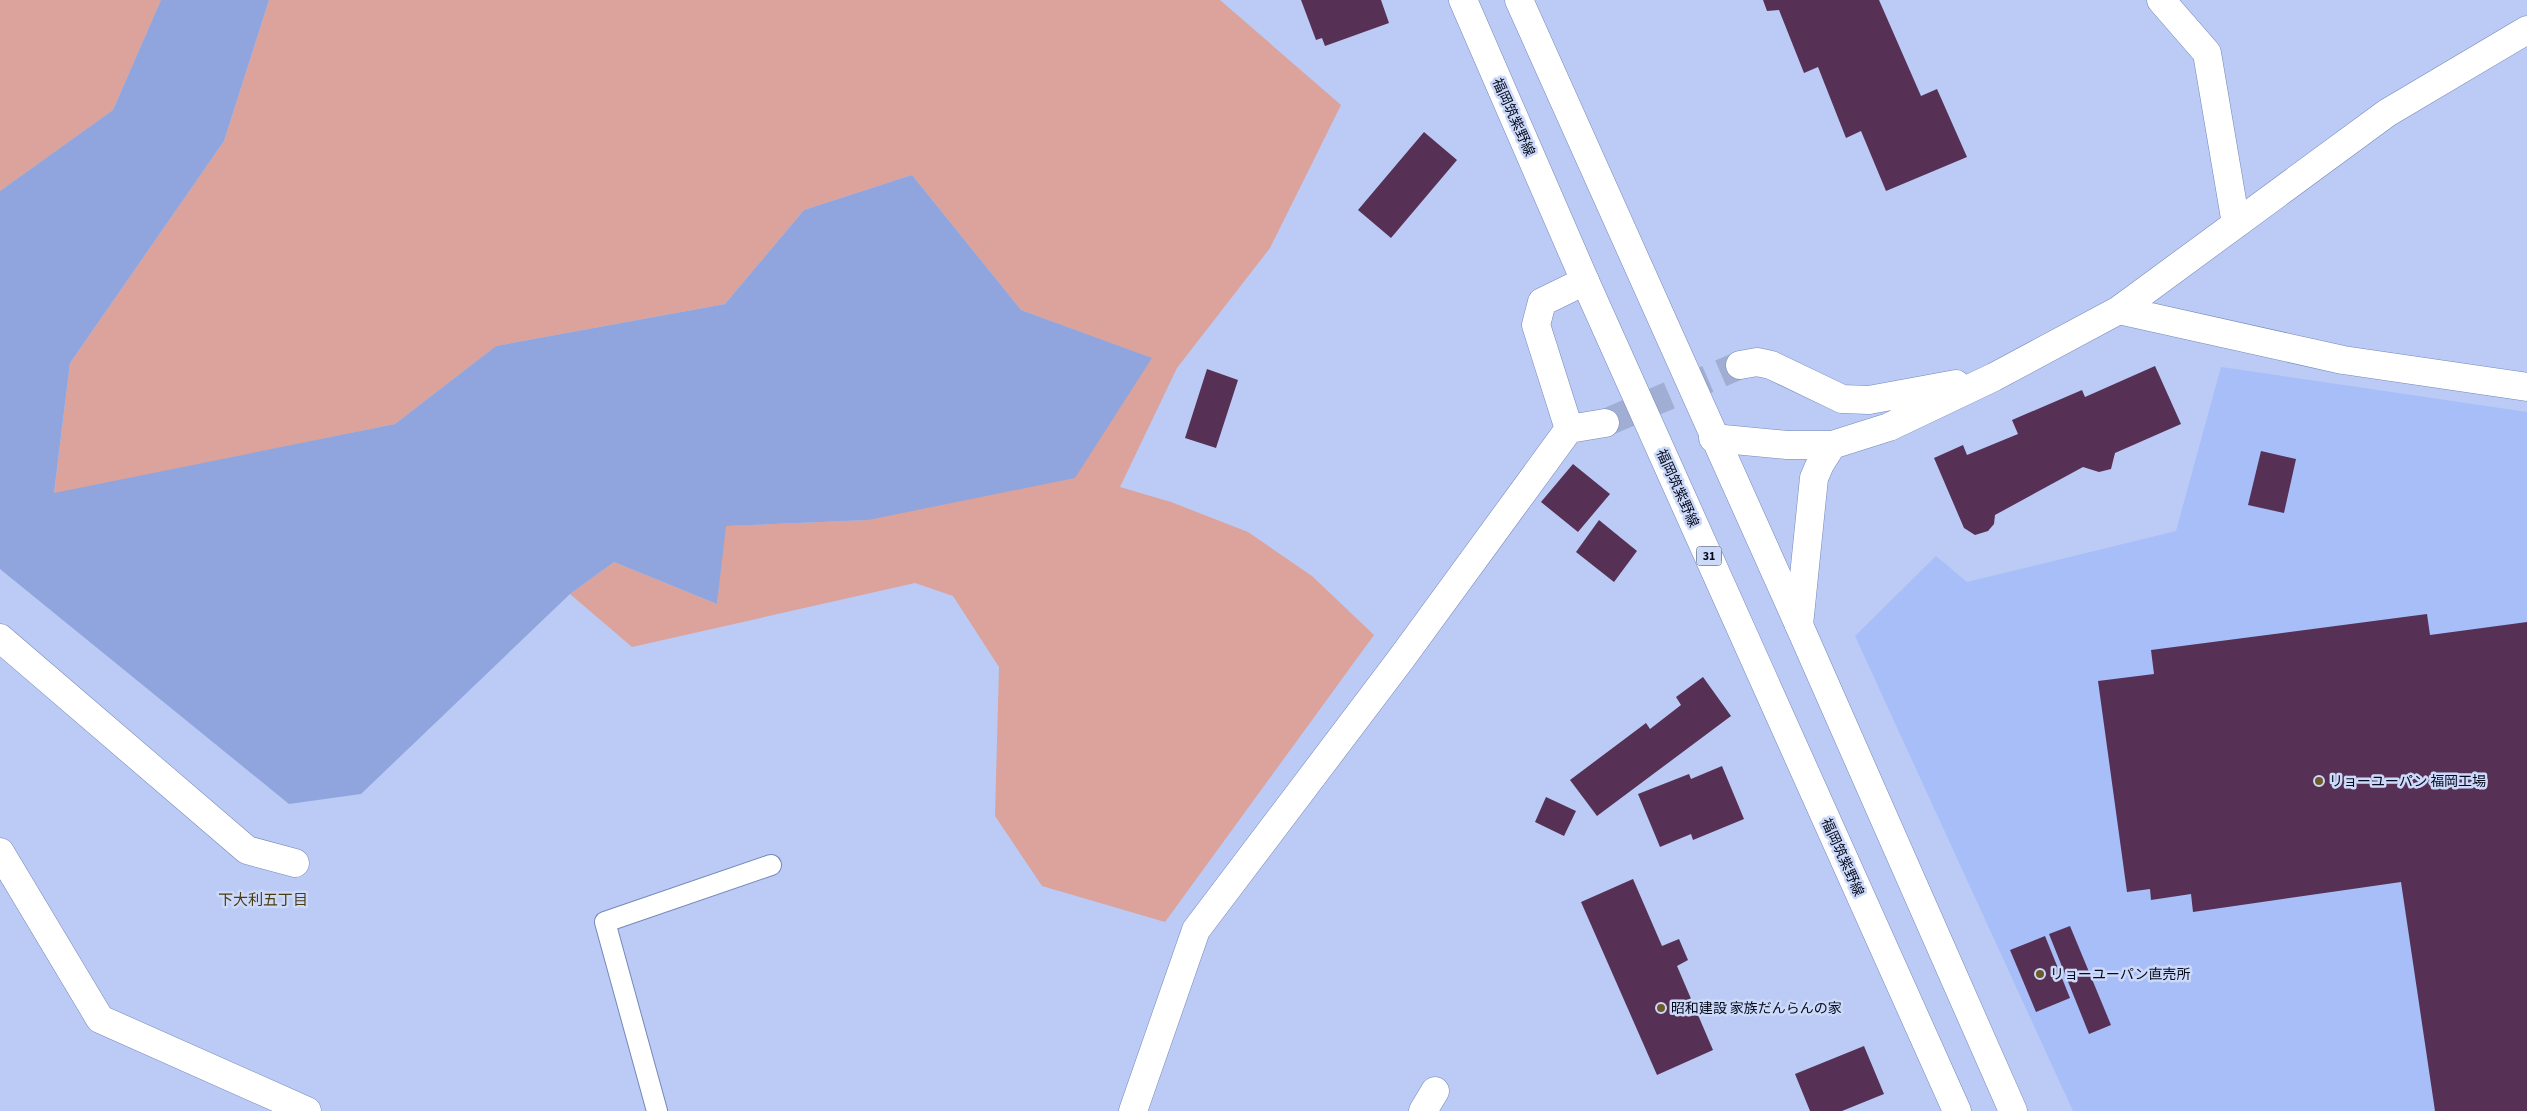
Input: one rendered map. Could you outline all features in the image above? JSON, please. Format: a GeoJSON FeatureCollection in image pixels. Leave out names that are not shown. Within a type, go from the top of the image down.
{"type":"FeatureCollection","features":[{"type":"Feature","properties":{"kind":"street","name":"福岡筑紫野線"},"geometry":{"type":"LineString","coordinates":[[1463,0],[1585,281],[1957,1111]]}},
{"type":"Feature","properties":{"kind":"street"},"geometry":{"type":"LineString","coordinates":[[1519,0],[1713,438],[1799,625],[2013,1111]]}},
{"type":"Feature","properties":{"kind":"street"},"geometry":{"type":"LineString","coordinates":[[2161,0],[2207,53],[2236,224]]}},
{"type":"Feature","properties":{"kind":"street"},"geometry":{"type":"LineString","coordinates":[[1713,438],[1786,445],[1832,446],[1889,427],[1994,377],[2119,310],[2387,113],[2527,30]]}},
{"type":"Feature","properties":{"kind":"street"},"geometry":{"type":"LineString","coordinates":[[1569,429],[1536,326],[1542,302],[1585,281]]}},
{"type":"Feature","properties":{"kind":"street"},"geometry":{"type":"LineString","coordinates":[[2119,310],[2342,360],[2527,387]]}},
{"type":"Feature","properties":{"kind":"street"},"geometry":{"type":"LineString","coordinates":[[1740,365],[1757,362],[1771,365],[1842,399],[1870,400],[1994,377]]}},
{"type":"Feature","properties":{"kind":"street"},"geometry":{"type":"LineString","coordinates":[[1133,1111],[1196,930],[1401,659],[1569,429],[1604,423]]}},
{"type":"Feature","properties":{"kind":"street"},"geometry":{"type":"LineString","coordinates":[[1799,625],[1814,478],[1820,464],[1832,446]]}},
{"type":"Feature","properties":{"kind":"street"},"geometry":{"type":"LineString","coordinates":[[0,638],[247,850],[295,863]]}},
{"type":"Feature","properties":{"kind":"street"},"geometry":{"type":"LineString","coordinates":[[0,852],[100,1019],[307,1111]]}},
{"type":"Feature","properties":{"kind":"lane"},"geometry":{"type":"LineString","coordinates":[[657,1111],[605,922],[771,865]]}},
{"type":"Feature","properties":{"kind":"shaded area"},"geometry":{"type":"Polygon","coordinates":[[[0,0],[161,0],[113,110],[0,191],[0,0]]]}},
{"type":"Feature","properties":{"kind":"shaded area"},"geometry":{"type":"Polygon","coordinates":[[[161,0],[269,0],[224,141],[70,363],[54,493],[395,424],[496,346],[725,304],[804,210],[912,175],[1021,310],[1152,358],[1075,478],[868,520],[726,526],[717,604],[614,562],[570,594],[361,794],[289,804],[0,569],[0,191],[113,110],[161,0]]]}},
{"type":"Feature","properties":{"kind":"shaded area"},"geometry":{"type":"Polygon","coordinates":[[[269,0],[1220,0],[1341,105],[1270,248],[1177,368],[1120,487],[1171,502],[1248,532],[1312,576],[1374,635],[1165,922],[1042,886],[995,816],[999,667],[953,596],[915,583],[632,647],[570,594],[614,562],[717,604],[725,526],[868,520],[1151,358],[1021,310],[912,175],[804,210],[725,304],[496,346],[395,424],[54,494],[70,363],[224,141],[269,0]]]}},
{"type":"Feature","properties":{"kind":"shaded area","name":"リョーユーパン 福岡工場"},"geometry":{"type":"Polygon","coordinates":[[[2221,367],[2527,412],[2527,1111],[2073,1111],[1855,636],[1936,556],[1967,582],[2176,531],[2221,367]]]}},
{"type":"Feature","properties":{"kind":"building"},"geometry":{"type":"Polygon","coordinates":[[[1301,0],[1381,0],[1389,23],[1325,46],[1322,38],[1316,40],[1301,0]]]}},
{"type":"Feature","properties":{"kind":"building"},"geometry":{"type":"Polygon","coordinates":[[[1763,0],[1879,0],[1921,96],[1937,89],[1967,157],[1886,191],[1861,131],[1846,138],[1818,67],[1804,73],[1779,10],[1767,11],[1763,0]]]}},
{"type":"Feature","properties":{"kind":"building"},"geometry":{"type":"Polygon","coordinates":[[[1424,132],[1457,160],[1391,238],[1358,210],[1424,132]]]}},
{"type":"Feature","properties":{"kind":"building"},"geometry":{"type":"Polygon","coordinates":[[[2155,366],[2181,424],[2115,453],[2111,469],[2099,472],[2083,467],[1995,515],[1994,524],[1988,531],[1975,535],[1964,528],[1934,458],[1963,445],[1967,455],[2018,434],[2012,420],[2082,390],[2085,397],[2155,366]]]}},
{"type":"Feature","properties":{"kind":"building"},"geometry":{"type":"Polygon","coordinates":[[[1207,369],[1238,380],[1216,448],[1185,438],[1207,369]]]}},
{"type":"Feature","properties":{"kind":"building"},"geometry":{"type":"Polygon","coordinates":[[[2261,451],[2296,459],[2284,513],[2248,505],[2261,451]]]}},
{"type":"Feature","properties":{"kind":"building"},"geometry":{"type":"Polygon","coordinates":[[[1573,464],[1610,494],[1578,532],[1541,502],[1573,464]]]}},
{"type":"Feature","properties":{"kind":"building"},"geometry":{"type":"Polygon","coordinates":[[[1599,520],[1637,551],[1614,582],[1576,552],[1599,520]]]}},
{"type":"Feature","properties":{"kind":"building","name":"リョーユーパン 福岡工場"},"geometry":{"type":"Polygon","coordinates":[[[2427,614],[2430,635],[2527,622],[2527,1111],[2435,1111],[2401,882],[2193,912],[2191,894],[2151,900],[2150,889],[2127,892],[2098,681],[2154,674],[2151,650],[2427,614]]]}},
{"type":"Feature","properties":{"kind":"building"},"geometry":{"type":"Polygon","coordinates":[[[1703,677],[1731,716],[1597,816],[1570,780],[1646,723],[1650,729],[1681,705],[1676,697],[1703,677]]]}},
{"type":"Feature","properties":{"kind":"building"},"geometry":{"type":"Polygon","coordinates":[[[1722,766],[1744,819],[1693,840],[1691,834],[1660,847],[1638,794],[1689,774],[1691,779],[1722,766]]]}},
{"type":"Feature","properties":{"kind":"building"},"geometry":{"type":"Polygon","coordinates":[[[1546,797],[1576,811],[1564,836],[1535,822],[1546,797]]]}},
{"type":"Feature","properties":{"kind":"building","name":"昭和建設 家族だんらんの家"},"geometry":{"type":"Polygon","coordinates":[[[1633,879],[1662,946],[1679,939],[1688,960],[1677,966],[1713,1050],[1657,1075],[1581,902],[1633,879]]]}},
{"type":"Feature","properties":{"kind":"building"},"geometry":{"type":"Polygon","coordinates":[[[2070,926],[2111,1025],[2089,1034],[2049,934],[2070,926]]]}},
{"type":"Feature","properties":{"kind":"building","name":"リョーユーパン直売所"},"geometry":{"type":"Polygon","coordinates":[[[2045,936],[2070,998],[2036,1012],[2010,950],[2045,936]]]}},
{"type":"Feature","properties":{"kind":"building"},"geometry":{"type":"Polygon","coordinates":[[[1864,1046],[1884,1094],[1842,1111],[1810,1111],[1795,1074],[1864,1046]]]}},
{"type":"Feature","properties":{"kind":"tunnel"},"geometry":{"type":"LineString","coordinates":[[1605,423],[1740,365]]}},
{"type":"Feature","properties":{"kind":"place","name":"リョーユーパン 福岡工場"},"geometry":{"type":"Point","coordinates":[2319,781]}},
{"type":"Feature","properties":{"kind":"place","name":"リョーユーパン直売所"},"geometry":{"type":"Point","coordinates":[2040,974]}},
{"type":"Feature","properties":{"kind":"place","name":"昭和建設 家族だんらんの家"},"geometry":{"type":"Point","coordinates":[1661,1008]}},
{"type":"Feature","properties":{"kind":"district","name":"下大利五丁目"},"geometry":{"type":"Point","coordinates":[263,900]}}]}
